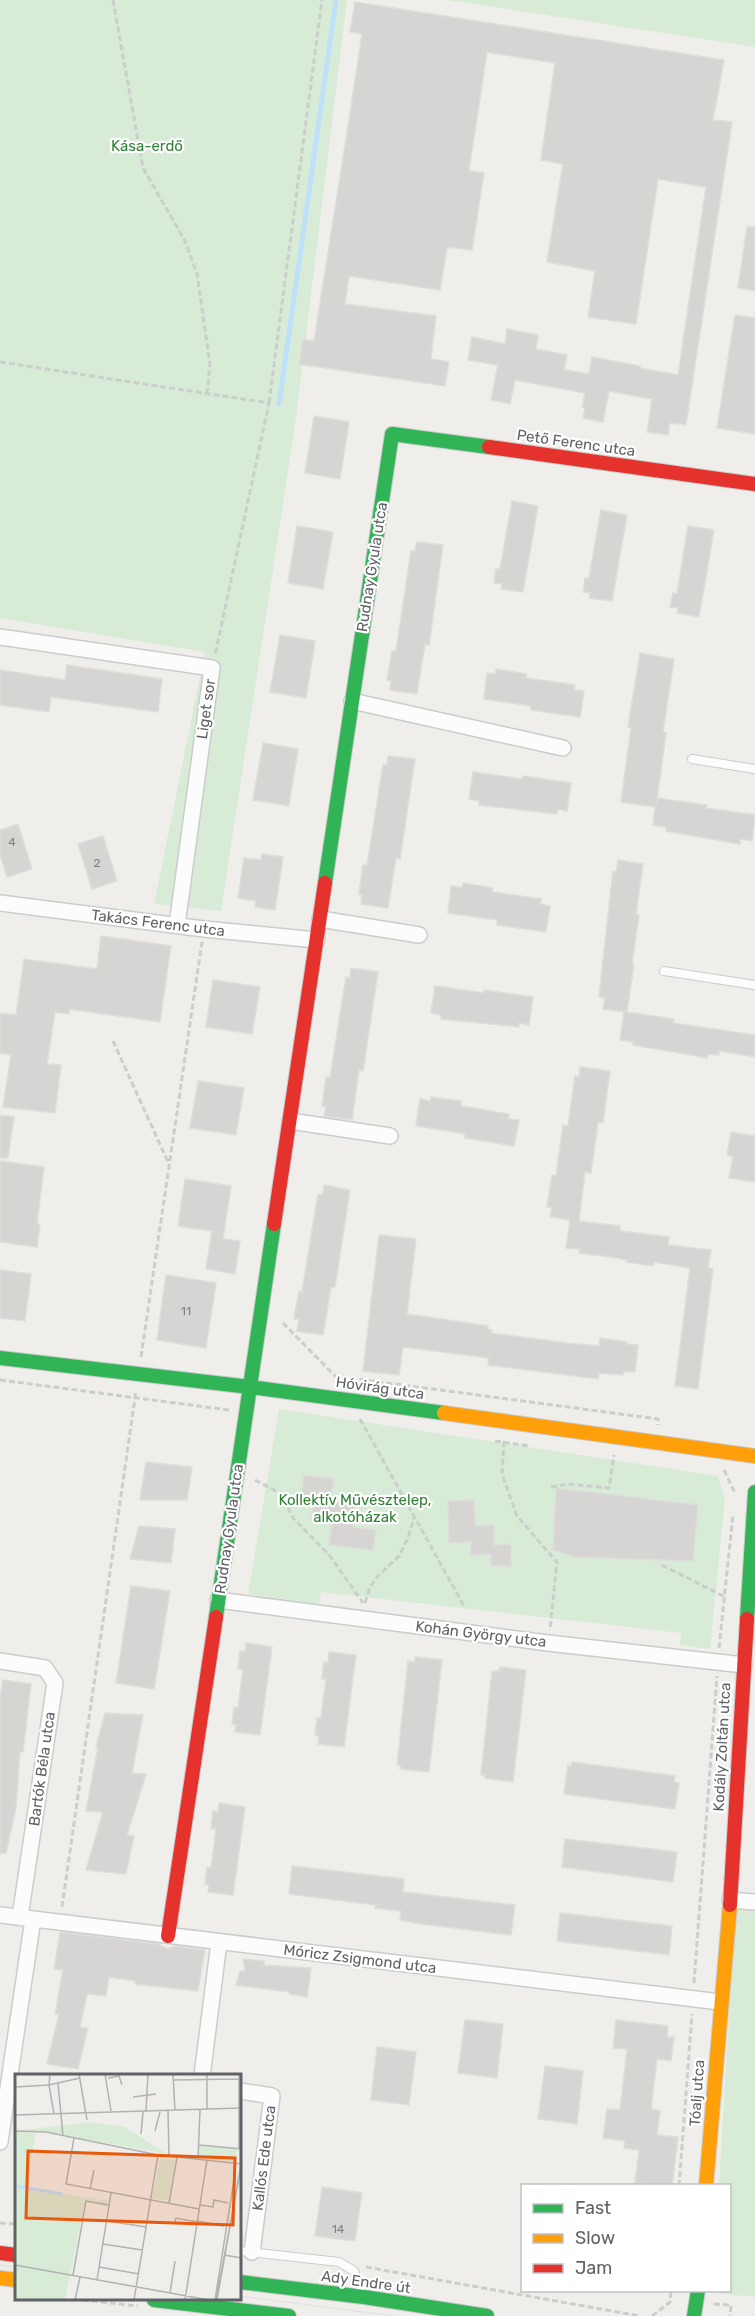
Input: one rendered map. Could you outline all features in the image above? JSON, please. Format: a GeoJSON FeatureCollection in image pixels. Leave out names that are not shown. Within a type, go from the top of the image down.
{"type":"FeatureCollection","features":[{"type":"Feature","properties":{"kind":"street","name":"Pető Ferenc utca"},"geometry":{"type":"LineString","coordinates":[[392,434],[755,484]]}},
{"type":"Feature","properties":{"kind":"street","name":"Rudnay Gyula utca"},"geometry":{"type":"LineString","coordinates":[[168,1936],[392,434]]}},
{"type":"Feature","properties":{"kind":"street","name":"Liget sor"},"geometry":{"type":"LineString","coordinates":[[0,637],[212,668],[177,925]]}},
{"type":"Feature","properties":{"kind":"street"},"geometry":{"type":"LineString","coordinates":[[352,701],[563,748]]}},
{"type":"Feature","properties":{"kind":"street","name":"Takács Ferenc utca"},"geometry":{"type":"LineString","coordinates":[[0,903],[204,929],[317,940]]}},
{"type":"Feature","properties":{"kind":"street"},"geometry":{"type":"LineString","coordinates":[[320,919],[419,935]]}},
{"type":"Feature","properties":{"kind":"street"},"geometry":{"type":"LineString","coordinates":[[290,1121],[390,1136]]}},
{"type":"Feature","properties":{"kind":"street","name":"Hóvirág utca"},"geometry":{"type":"LineString","coordinates":[[0,1358],[250,1387],[755,1456]]}},
{"type":"Feature","properties":{"kind":"street","name":"Kodály Zoltán utca"},"geometry":{"type":"LineString","coordinates":[[720,2002],[730,1900],[744,1665],[752,1575],[755,1492]]}},
{"type":"Feature","properties":{"kind":"street","name":"Kohán György utca"},"geometry":{"type":"LineString","coordinates":[[218,1600],[548,1643],[744,1665]]}},
{"type":"Feature","properties":{"kind":"street","name":"Bartók Béla utca"},"geometry":{"type":"LineString","coordinates":[[0,1661],[45,1668],[55,1683],[0,2142]]}},
{"type":"Feature","properties":{"kind":"street"},"geometry":{"type":"LineString","coordinates":[[730,1900],[755,1902]]}},
{"type":"Feature","properties":{"kind":"street","name":"Móricz Zsigmond utca"},"geometry":{"type":"LineString","coordinates":[[0,1915],[720,2002]]}},
{"type":"Feature","properties":{"kind":"street"},"geometry":{"type":"LineString","coordinates":[[202,2074],[219,1942]]}},
{"type":"Feature","properties":{"kind":"street","name":"Tóalj utca"},"geometry":{"type":"LineString","coordinates":[[706,2184],[720,2002]]}},
{"type":"Feature","properties":{"kind":"street","name":"Kallós Ede utca"},"geometry":{"type":"LineString","coordinates":[[242,2091],[272,2096],[246,2252]]}},
{"type":"Feature","properties":{"kind":"street"},"geometry":{"type":"LineString","coordinates":[[0,2253],[15,2255]]}},
{"type":"Feature","properties":{"kind":"street"},"geometry":{"type":"LineString","coordinates":[[0,2278],[15,2280]]}},
{"type":"Feature","properties":{"kind":"street","name":"Ady Endre út"},"geometry":{"type":"LineString","coordinates":[[242,2282],[364,2297],[487,2316]]}},
{"type":"Feature","properties":{"kind":"street"},"geometry":{"type":"LineString","coordinates":[[162,2301],[289,2316]]}},
{"type":"Feature","properties":{"kind":"lane"},"geometry":{"type":"LineString","coordinates":[[692,759],[755,769]]}},
{"type":"Feature","properties":{"kind":"lane"},"geometry":{"type":"LineString","coordinates":[[664,971],[755,985]]}},
{"type":"Feature","properties":{"kind":"lane"},"geometry":{"type":"LineString","coordinates":[[246,2252],[339,2262],[354,2271],[364,2297]]}},
{"type":"Feature","properties":{"kind":"path"},"geometry":{"type":"LineString","coordinates":[[113,0],[143,168],[185,241],[197,274],[210,364],[207,394]]}},
{"type":"Feature","properties":{"kind":"path"},"geometry":{"type":"LineString","coordinates":[[212,668],[269,404],[322,0]]}},
{"type":"Feature","properties":{"kind":"path"},"geometry":{"type":"LineString","coordinates":[[0,362],[269,404]]}},
{"type":"Feature","properties":{"kind":"path"},"geometry":{"type":"LineString","coordinates":[[60,1922],[204,929]]}},
{"type":"Feature","properties":{"kind":"path"},"geometry":{"type":"LineString","coordinates":[[113,1041],[169,1165]]}},
{"type":"Feature","properties":{"kind":"path"},"geometry":{"type":"LineString","coordinates":[[283,1323],[335,1376],[658,1419],[656,1442]]}},
{"type":"Feature","properties":{"kind":"path"},"geometry":{"type":"LineString","coordinates":[[359,1418],[464,1606]]}},
{"type":"Feature","properties":{"kind":"path"},"geometry":{"type":"LineString","coordinates":[[504,1421],[502,1474],[517,1516],[557,1562],[548,1643]]}},
{"type":"Feature","properties":{"kind":"path"},"geometry":{"type":"LineString","coordinates":[[551,1487],[568,1484],[609,1488],[615,1436]]}},
{"type":"Feature","properties":{"kind":"path"},"geometry":{"type":"LineString","coordinates":[[237,1473],[282,1494],[293,1518],[330,1556],[364,1605],[370,1587],[386,1566],[399,1556],[414,1518]]}},
{"type":"Feature","properties":{"kind":"path"},"geometry":{"type":"LineString","coordinates":[[662,1565],[725,1597]]}},
{"type":"Feature","properties":{"kind":"path"},"geometry":{"type":"LineString","coordinates":[[0,2223],[15,2224]]}},
{"type":"Feature","properties":{"kind":"path"},"geometry":{"type":"LineString","coordinates":[[359,2265],[640,2316]]}},
{"type":"Feature","properties":{"kind":"path"},"geometry":{"type":"LineString","coordinates":[[652,2316],[670,2302],[671,2292]]}},
{"type":"Feature","properties":{"kind":"path"},"geometry":{"type":"LineString","coordinates":[[696,2303],[731,2305],[730,2316]]}},
{"type":"Feature","properties":{"kind":"green space","name":"Kása-erdő"},"geometry":{"type":"Polygon","coordinates":[[[0,0],[347,0],[295,425],[221,911],[154,904],[205,652],[0,618],[0,0]]]}},
{"type":"Feature","properties":{"kind":"green space"},"geometry":{"type":"Polygon","coordinates":[[[448,0],[755,0],[755,47],[736,44],[448,0]]]}},
{"type":"Feature","properties":{"kind":"green space","name":"Kollektív Művésztelep, alkotóházak"},"geometry":{"type":"Polygon","coordinates":[[[279,1409],[718,1476],[725,1500],[710,1649],[680,1645],[681,1633],[321,1592],[319,1604],[248,1594],[279,1409]]]}},
{"type":"Feature","properties":{"kind":"green space"},"geometry":{"type":"Polygon","coordinates":[[[736,1901],[755,1902],[755,2297],[713,2293],[731,2292],[731,2184],[719,2184],[736,1901]]]}},
{"type":"Feature","properties":{"kind":"building"},"geometry":{"type":"Polygon","coordinates":[[[355,2],[724,60],[713,120],[732,122],[686,425],[670,423],[668,435],[647,432],[652,399],[609,391],[603,422],[583,418],[585,407],[582,407],[585,393],[515,380],[510,404],[491,400],[498,365],[468,360],[472,337],[505,344],[507,329],[538,335],[536,349],[567,355],[564,370],[589,374],[592,357],[678,375],[706,187],[658,179],[636,324],[588,317],[595,271],[547,262],[563,164],[541,160],[555,63],[487,52],[469,171],[484,173],[472,250],[447,247],[440,290],[349,276],[345,304],[436,316],[431,359],[449,362],[445,386],[299,364],[303,339],[314,341],[347,133],[362,34],[350,32],[355,2]]]}},
{"type":"Feature","properties":{"kind":"building"},"geometry":{"type":"Polygon","coordinates":[[[747,227],[755,227],[755,291],[738,288],[747,227]]]}},
{"type":"Feature","properties":{"kind":"building"},"geometry":{"type":"Polygon","coordinates":[[[735,315],[755,318],[755,434],[717,428],[735,315]]]}},
{"type":"Feature","properties":{"kind":"building"},"geometry":{"type":"Polygon","coordinates":[[[314,416],[349,422],[340,479],[305,473],[314,416]]]}},
{"type":"Feature","properties":{"kind":"building"},"geometry":{"type":"Polygon","coordinates":[[[512,501],[538,506],[523,592],[501,589],[502,584],[494,583],[496,569],[500,569],[512,501]]]}},
{"type":"Feature","properties":{"kind":"building"},"geometry":{"type":"Polygon","coordinates":[[[601,510],[627,515],[612,601],[589,598],[590,593],[583,592],[585,578],[589,578],[601,510]]]}},
{"type":"Feature","properties":{"kind":"building"},"geometry":{"type":"Polygon","coordinates":[[[297,526],[333,532],[323,589],[288,583],[297,526]]]}},
{"type":"Feature","properties":{"kind":"building"},"geometry":{"type":"Polygon","coordinates":[[[688,526],[714,530],[699,617],[677,613],[678,608],[670,607],[673,593],[677,594],[688,526]]]}},
{"type":"Feature","properties":{"kind":"building"},"geometry":{"type":"Polygon","coordinates":[[[417,542],[443,545],[429,645],[425,644],[417,694],[390,690],[391,680],[387,680],[392,651],[396,651],[411,551],[415,551],[417,542]]]}},
{"type":"Feature","properties":{"kind":"building"},"geometry":{"type":"Polygon","coordinates":[[[280,635],[315,641],[306,698],[270,692],[280,635]]]}},
{"type":"Feature","properties":{"kind":"building"},"geometry":{"type":"Polygon","coordinates":[[[640,653],[674,659],[663,732],[666,733],[657,798],[755,815],[752,841],[740,839],[740,844],[666,831],[666,827],[653,825],[655,807],[621,802],[631,728],[628,727],[640,653]]]}},
{"type":"Feature","properties":{"kind":"building"},"geometry":{"type":"Polygon","coordinates":[[[67,665],[162,679],[158,712],[51,697],[49,712],[0,705],[0,670],[65,680],[67,665]]]}},
{"type":"Feature","properties":{"kind":"building"},"geometry":{"type":"Polygon","coordinates":[[[496,669],[527,674],[526,678],[575,685],[574,690],[584,691],[580,717],[531,710],[531,706],[484,699],[487,673],[496,674],[496,669]]]}},
{"type":"Feature","properties":{"kind":"building"},"geometry":{"type":"Polygon","coordinates":[[[263,743],[298,749],[289,806],[253,800],[263,743]]]}},
{"type":"Feature","properties":{"kind":"building"},"geometry":{"type":"Polygon","coordinates":[[[388,756],[415,759],[400,859],[396,858],[388,908],[361,904],[362,895],[359,894],[363,865],[367,865],[383,765],[387,765],[388,756]]]}},
{"type":"Feature","properties":{"kind":"building"},"geometry":{"type":"Polygon","coordinates":[[[473,772],[571,783],[567,811],[558,809],[557,814],[479,805],[479,801],[469,799],[473,772]]]}},
{"type":"Feature","properties":{"kind":"building"},"geometry":{"type":"Polygon","coordinates":[[[18,824],[32,869],[7,877],[0,855],[0,830],[18,824]]]}},
{"type":"Feature","properties":{"kind":"building"},"geometry":{"type":"Polygon","coordinates":[[[103,836],[117,881],[92,889],[78,844],[103,836]]]}},
{"type":"Feature","properties":{"kind":"building"},"geometry":{"type":"Polygon","coordinates":[[[262,854],[283,857],[275,910],[255,907],[256,901],[238,898],[244,858],[261,860],[262,854]]]}},
{"type":"Feature","properties":{"kind":"building"},"geometry":{"type":"Polygon","coordinates":[[[618,860],[643,864],[636,914],[639,915],[632,964],[634,964],[627,1012],[674,1019],[673,1023],[755,1035],[755,1057],[719,1051],[719,1055],[708,1054],[707,1058],[633,1045],[633,1042],[620,1040],[624,1012],[603,1009],[605,998],[599,997],[613,871],[616,872],[618,860]]]}},
{"type":"Feature","properties":{"kind":"building"},"geometry":{"type":"Polygon","coordinates":[[[463,883],[493,888],[492,892],[541,899],[540,904],[550,906],[546,932],[497,925],[497,920],[448,913],[451,886],[462,888],[463,883]]]}},
{"type":"Feature","properties":{"kind":"building"},"geometry":{"type":"Polygon","coordinates":[[[101,936],[171,946],[160,1022],[69,1009],[69,1014],[55,1012],[47,1064],[61,1065],[55,1113],[3,1107],[11,1055],[0,1053],[0,1013],[16,1015],[24,959],[97,969],[101,936]]]}},
{"type":"Feature","properties":{"kind":"building"},"geometry":{"type":"Polygon","coordinates":[[[351,968],[378,972],[363,1071],[359,1070],[352,1120],[324,1116],[326,1107],[322,1106],[326,1077],[330,1078],[346,977],[350,978],[351,968]]]}},
{"type":"Feature","properties":{"kind":"building"},"geometry":{"type":"Polygon","coordinates":[[[213,980],[260,987],[252,1034],[206,1027],[213,980]]]}},
{"type":"Feature","properties":{"kind":"building"},"geometry":{"type":"Polygon","coordinates":[[[435,986],[533,997],[529,1025],[519,1023],[519,1027],[441,1019],[441,1015],[431,1013],[435,986]]]}},
{"type":"Feature","properties":{"kind":"building"},"geometry":{"type":"Polygon","coordinates":[[[580,1067],[610,1071],[603,1123],[598,1122],[591,1173],[585,1172],[579,1221],[620,1226],[620,1231],[669,1237],[668,1245],[711,1250],[708,1268],[713,1269],[698,1389],[675,1386],[690,1268],[654,1262],[653,1266],[579,1253],[580,1249],[566,1248],[570,1220],[550,1217],[552,1207],[547,1207],[552,1175],[556,1176],[563,1125],[568,1126],[575,1076],[579,1077],[580,1067]]]}},
{"type":"Feature","properties":{"kind":"building"},"geometry":{"type":"Polygon","coordinates":[[[198,1081],[244,1088],[236,1135],[190,1128],[198,1081]]]}},
{"type":"Feature","properties":{"kind":"building"},"geometry":{"type":"Polygon","coordinates":[[[431,1097],[461,1101],[461,1106],[509,1114],[508,1119],[519,1120],[514,1146],[465,1138],[465,1134],[416,1126],[420,1099],[430,1101],[431,1097]]]}},
{"type":"Feature","properties":{"kind":"building"},"geometry":{"type":"Polygon","coordinates":[[[0,1115],[14,1117],[8,1158],[0,1158],[0,1115]]]}},
{"type":"Feature","properties":{"kind":"building"},"geometry":{"type":"Polygon","coordinates":[[[731,1132],[755,1136],[755,1182],[729,1178],[733,1156],[727,1155],[731,1132]]]}},
{"type":"Feature","properties":{"kind":"building"},"geometry":{"type":"Polygon","coordinates":[[[0,1161],[44,1167],[37,1224],[40,1224],[37,1247],[0,1242],[0,1161]]]}},
{"type":"Feature","properties":{"kind":"building"},"geometry":{"type":"Polygon","coordinates":[[[185,1179],[231,1186],[223,1239],[240,1241],[235,1274],[206,1269],[212,1231],[178,1226],[185,1179]]]}},
{"type":"Feature","properties":{"kind":"building"},"geometry":{"type":"Polygon","coordinates":[[[324,1185],[350,1190],[335,1287],[331,1287],[323,1335],[297,1331],[299,1319],[294,1319],[299,1291],[302,1292],[318,1194],[323,1195],[324,1185]]]}},
{"type":"Feature","properties":{"kind":"building"},"geometry":{"type":"Polygon","coordinates":[[[379,1235],[416,1239],[407,1314],[488,1326],[488,1329],[492,1330],[491,1333],[567,1343],[599,1346],[600,1338],[627,1342],[627,1344],[638,1345],[635,1372],[624,1371],[623,1375],[599,1373],[598,1379],[488,1365],[489,1358],[403,1347],[399,1375],[363,1371],[379,1235]]]}},
{"type":"Feature","properties":{"kind":"building"},"geometry":{"type":"Polygon","coordinates":[[[0,1270],[31,1274],[25,1321],[0,1318],[0,1270]]]}},
{"type":"Feature","properties":{"kind":"building"},"geometry":{"type":"Polygon","coordinates":[[[166,1275],[216,1283],[206,1348],[157,1340],[166,1275]]]}},
{"type":"Feature","properties":{"kind":"building"},"geometry":{"type":"Polygon","coordinates":[[[146,1462],[192,1467],[187,1500],[140,1500],[146,1462]]]}},
{"type":"Feature","properties":{"kind":"building"},"geometry":{"type":"Polygon","coordinates":[[[304,1475],[334,1479],[330,1502],[355,1505],[352,1527],[376,1530],[373,1550],[329,1545],[332,1524],[311,1521],[314,1501],[301,1500],[304,1475]]]}},
{"type":"Feature","properties":{"kind":"building"},"geometry":{"type":"Polygon","coordinates":[[[556,1488],[698,1505],[693,1561],[575,1557],[553,1550],[556,1488]]]}},
{"type":"Feature","properties":{"kind":"building"},"geometry":{"type":"Polygon","coordinates":[[[474,1500],[475,1526],[494,1525],[494,1545],[511,1544],[511,1566],[491,1566],[491,1554],[471,1555],[471,1542],[449,1543],[448,1501],[474,1500]]]}},
{"type":"Feature","properties":{"kind":"building"},"geometry":{"type":"Polygon","coordinates":[[[139,1526],[175,1529],[171,1563],[130,1559],[139,1526]]]}},
{"type":"Feature","properties":{"kind":"building"},"geometry":{"type":"Polygon","coordinates":[[[131,1586],[170,1591],[154,1689],[116,1683],[131,1586]]]}},
{"type":"Feature","properties":{"kind":"building"},"geometry":{"type":"Polygon","coordinates":[[[246,1643],[272,1647],[260,1735],[235,1732],[236,1725],[232,1724],[234,1707],[238,1708],[243,1669],[238,1669],[240,1651],[245,1652],[246,1643]]]}},
{"type":"Feature","properties":{"kind":"building"},"geometry":{"type":"Polygon","coordinates":[[[329,1652],[356,1655],[344,1747],[318,1744],[319,1736],[315,1735],[317,1718],[321,1718],[326,1679],[322,1679],[324,1662],[328,1663],[329,1652]]]}},
{"type":"Feature","properties":{"kind":"building"},"geometry":{"type":"Polygon","coordinates":[[[415,1657],[442,1660],[429,1772],[400,1769],[401,1766],[397,1765],[408,1661],[415,1662],[415,1657]]]}},
{"type":"Feature","properties":{"kind":"building"},"geometry":{"type":"Polygon","coordinates":[[[500,1667],[526,1670],[513,1782],[485,1778],[485,1775],[481,1775],[492,1671],[499,1671],[500,1667]]]}},
{"type":"Feature","properties":{"kind":"building"},"geometry":{"type":"Polygon","coordinates":[[[3,1680],[31,1684],[23,1752],[20,1752],[16,1808],[6,1853],[0,1853],[0,1696],[3,1680]]]}},
{"type":"Feature","properties":{"kind":"building"},"geometry":{"type":"Polygon","coordinates":[[[105,1713],[143,1715],[132,1773],[146,1774],[127,1835],[134,1836],[126,1874],[86,1870],[103,1812],[86,1811],[98,1747],[96,1747],[105,1713]]]}},
{"type":"Feature","properties":{"kind":"building"},"geometry":{"type":"Polygon","coordinates":[[[572,1762],[675,1776],[674,1782],[679,1783],[675,1809],[564,1794],[568,1765],[571,1766],[572,1762]]]}},
{"type":"Feature","properties":{"kind":"building"},"geometry":{"type":"Polygon","coordinates":[[[219,1803],[245,1807],[233,1895],[208,1892],[209,1885],[205,1884],[207,1867],[211,1868],[216,1829],[211,1829],[213,1811],[218,1812],[219,1803]]]}},
{"type":"Feature","properties":{"kind":"building"},"geometry":{"type":"Polygon","coordinates":[[[565,1839],[677,1852],[673,1882],[562,1867],[565,1839]]]}},
{"type":"Feature","properties":{"kind":"building"},"geometry":{"type":"Polygon","coordinates":[[[292,1866],[404,1879],[403,1892],[515,1905],[511,1935],[414,1923],[400,1920],[401,1911],[375,1908],[376,1905],[289,1894],[292,1866]]]}},
{"type":"Feature","properties":{"kind":"building"},"geometry":{"type":"Polygon","coordinates":[[[560,1913],[672,1926],[669,1955],[557,1941],[560,1913]]]}},
{"type":"Feature","properties":{"kind":"building"},"geometry":{"type":"Polygon","coordinates":[[[60,1932],[158,1944],[167,1949],[175,1946],[205,1950],[198,1991],[135,1984],[136,1981],[109,1977],[106,1996],[87,1994],[80,2027],[88,2028],[78,2069],[47,2064],[59,2014],[55,2014],[63,1970],[54,1969],[60,1932]]]}},
{"type":"Feature","properties":{"kind":"building"},"geometry":{"type":"Polygon","coordinates":[[[243,1959],[264,1961],[264,1965],[311,1968],[307,1997],[289,1992],[236,1985],[240,1971],[245,1971],[243,1959]]]}},
{"type":"Feature","properties":{"kind":"building"},"geometry":{"type":"Polygon","coordinates":[[[465,2020],[503,2024],[497,2078],[458,2073],[465,2020]]]}},
{"type":"Feature","properties":{"kind":"building"},"geometry":{"type":"Polygon","coordinates":[[[616,2020],[668,2026],[667,2037],[674,2037],[671,2061],[657,2059],[651,2109],[660,2111],[657,2135],[678,2137],[672,2184],[635,2183],[639,2150],[624,2148],[625,2141],[603,2138],[607,2109],[620,2110],[627,2049],[613,2048],[616,2020]]]}},
{"type":"Feature","properties":{"kind":"building"},"geometry":{"type":"Polygon","coordinates":[[[377,2047],[416,2052],[409,2105],[371,2100],[377,2047]]]}},
{"type":"Feature","properties":{"kind":"building"},"geometry":{"type":"Polygon","coordinates":[[[545,2066],[583,2071],[577,2124],[538,2119],[545,2066]]]}},
{"type":"Feature","properties":{"kind":"building"},"geometry":{"type":"Polygon","coordinates":[[[322,2187],[362,2193],[355,2241],[315,2236],[322,2187]]]}},
{"type":"Feature","properties":{"kind":"waterway"},"geometry":{"type":"LineString","coordinates":[[279,404],[336,0]]}},
{"type":"Feature","properties":{"kind":"tram line"},"geometry":{"type":"LineString","coordinates":[[0,2265],[15,2267]]}},
{"type":"Feature","properties":{"kind":"tram line"},"geometry":{"type":"LineString","coordinates":[[242,2296],[394,2316]]}},
{"type":"Feature","properties":{"kind":"traffic: fast"},"geometry":{"type":"LineString","coordinates":[[325,883],[392,434],[489,447]]}},
{"type":"Feature","properties":{"kind":"traffic: fast"},"geometry":{"type":"LineString","coordinates":[[216,1617],[274,1224]]}},
{"type":"Feature","properties":{"kind":"traffic: fast"},"geometry":{"type":"LineString","coordinates":[[0,1358],[250,1387],[444,1413]]}},
{"type":"Feature","properties":{"kind":"traffic: fast"},"geometry":{"type":"LineString","coordinates":[[747,1619],[755,1492]]}},
{"type":"Feature","properties":{"kind":"traffic: fast"},"geometry":{"type":"LineString","coordinates":[[242,2282],[364,2297],[487,2316]]}},
{"type":"Feature","properties":{"kind":"traffic: fast"},"geometry":{"type":"LineString","coordinates":[[694,2316],[698,2292]]}},
{"type":"Feature","properties":{"kind":"traffic: fast"},"geometry":{"type":"LineString","coordinates":[[162,2301],[289,2316]]}},
{"type":"Feature","properties":{"kind":"traffic: slow"},"geometry":{"type":"LineString","coordinates":[[444,1413],[755,1456]]}},
{"type":"Feature","properties":{"kind":"traffic: slow"},"geometry":{"type":"LineString","coordinates":[[706,2184],[730,1905]]}},
{"type":"Feature","properties":{"kind":"traffic: slow"},"geometry":{"type":"LineString","coordinates":[[0,2278],[15,2280]]}},
{"type":"Feature","properties":{"kind":"traffic: jam"},"geometry":{"type":"LineString","coordinates":[[489,447],[755,484]]}},
{"type":"Feature","properties":{"kind":"traffic: jam"},"geometry":{"type":"LineString","coordinates":[[274,1224],[325,883]]}},
{"type":"Feature","properties":{"kind":"traffic: jam"},"geometry":{"type":"LineString","coordinates":[[168,1936],[216,1617]]}},
{"type":"Feature","properties":{"kind":"traffic: jam"},"geometry":{"type":"LineString","coordinates":[[730,1905],[747,1619]]}},
{"type":"Feature","properties":{"kind":"traffic: jam"},"geometry":{"type":"LineString","coordinates":[[0,2253],[15,2255]]}}]}
